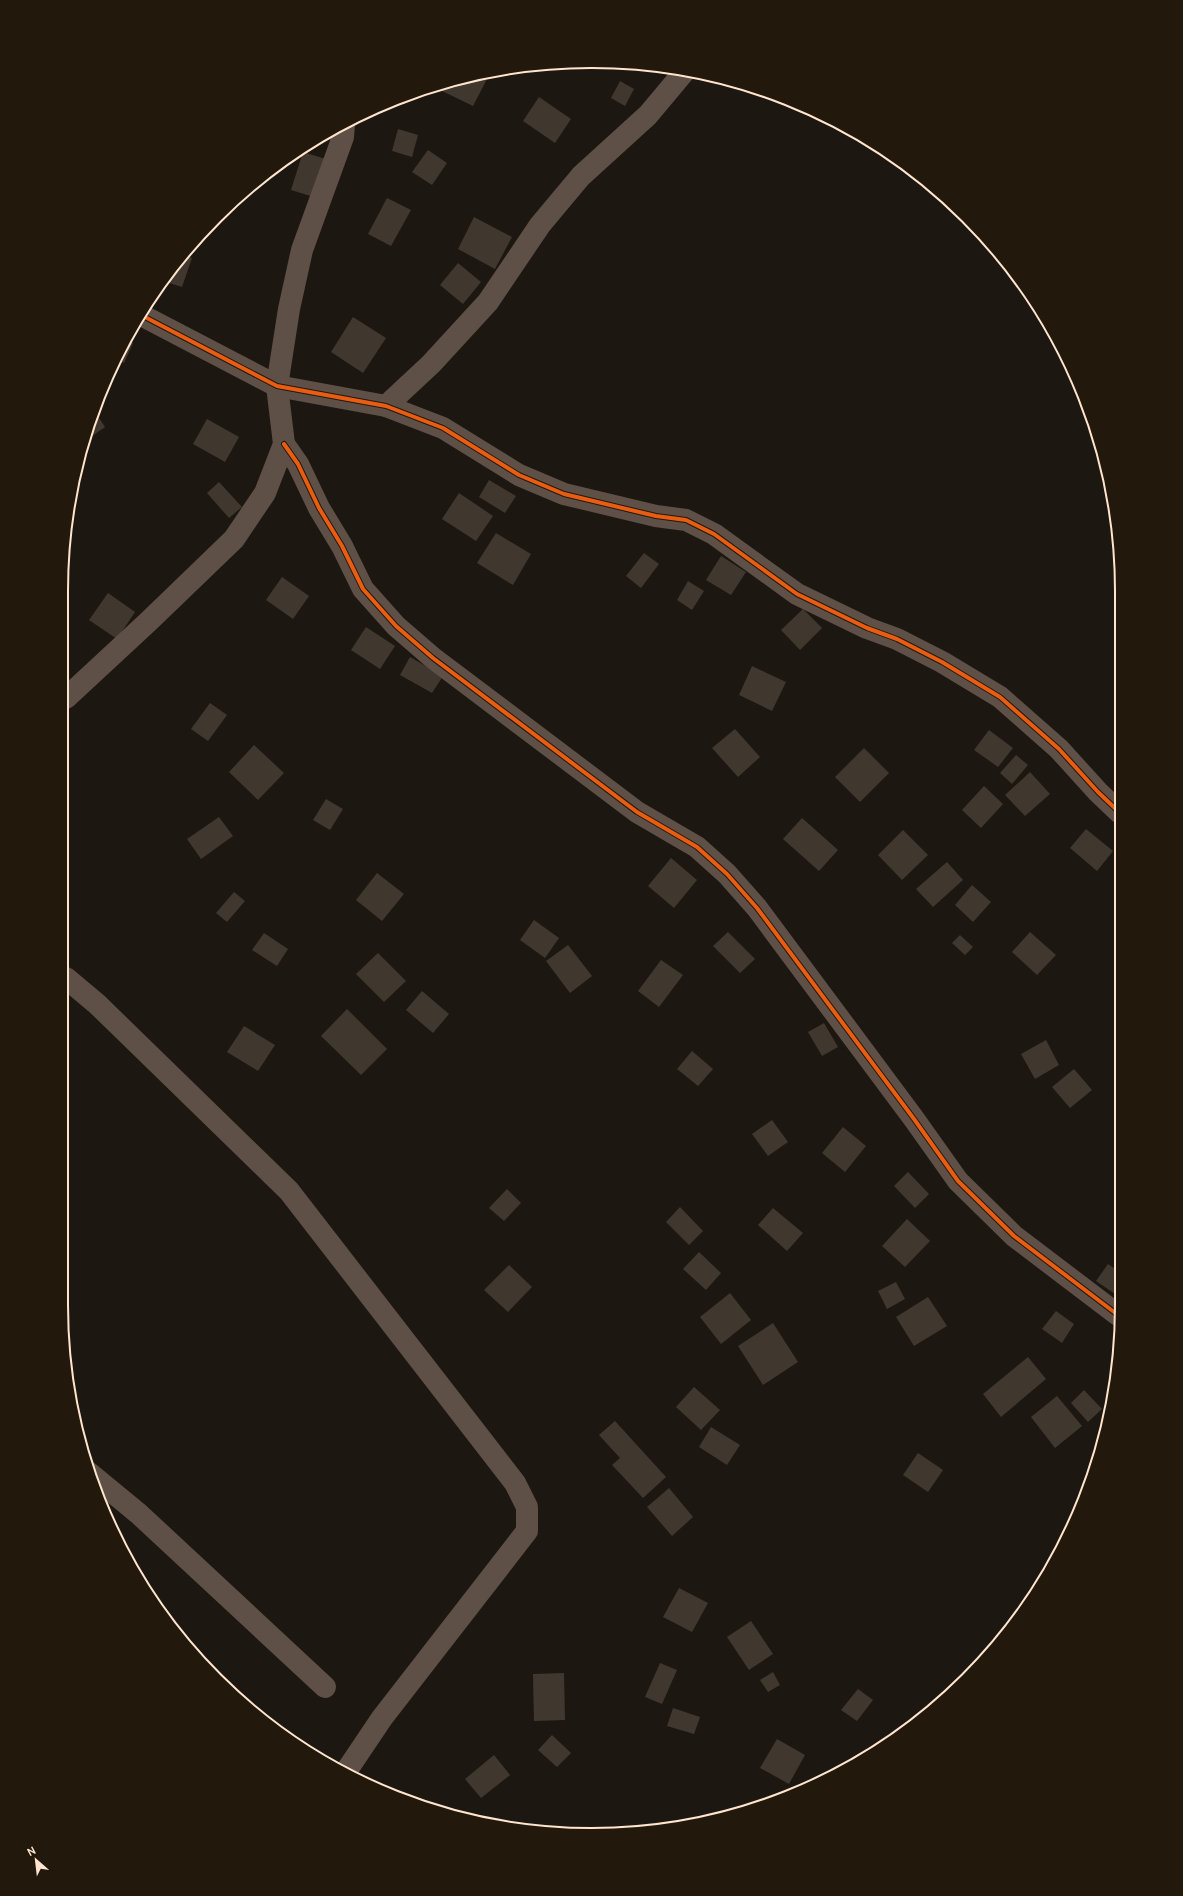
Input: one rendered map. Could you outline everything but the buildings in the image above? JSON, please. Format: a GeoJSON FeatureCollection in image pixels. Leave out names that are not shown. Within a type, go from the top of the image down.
{"type":"FeatureCollection","features":[{"type":"Feature","properties":{"kind":"street"},"geometry":{"type":"LineString","coordinates":[[386,406],[431,364],[488,302],[540,225],[580,176],[648,114],[681,76]]}},
{"type":"Feature","properties":{"kind":"street"},"geometry":{"type":"LineString","coordinates":[[68,696],[234,539],[265,493],[284,444],[277,386],[289,309],[302,250],[343,137],[343,131]]}},
{"type":"Feature","properties":{"kind":"street"},"geometry":{"type":"LineString","coordinates":[[146,317],[277,386],[386,406],[442,428],[519,475],[564,494],[656,516],[686,520],[714,534],[797,594],[942,662],[1000,697],[1059,749],[1098,792],[1115,808]]}},
{"type":"Feature","properties":{"kind":"street"},"geometry":{"type":"LineString","coordinates":[[284,444],[298,464],[319,508],[342,546],[363,589],[396,626],[433,658],[637,812],[697,847],[727,874],[757,908],[914,1119],[958,1181],[1014,1236],[1115,1313]]}},
{"type":"Feature","properties":{"kind":"street"},"geometry":{"type":"LineString","coordinates":[[68,980],[97,1004],[289,1191],[514,1483],[527,1507],[527,1531],[382,1718],[348,1768]]}},
{"type":"Feature","properties":{"kind":"street"},"geometry":{"type":"LineString","coordinates":[[99,1481],[139,1514],[325,1687]]}},
{"type":"Feature","properties":{"kind":"cycle path"},"geometry":{"type":"LineString","coordinates":[[146,317],[277,386],[386,406],[443,428],[519,475],[564,494],[656,516],[686,520],[714,534],[797,594],[867,628],[897,639],[942,662],[1000,697],[1059,749],[1098,792],[1115,808]]}},
{"type":"Feature","properties":{"kind":"cycle path"},"geometry":{"type":"LineString","coordinates":[[284,444],[298,464],[319,508],[342,546],[363,589],[396,626],[433,658],[637,812],[697,847],[727,874],[757,908],[914,1119],[958,1181],[1014,1236],[1115,1313]]}}]}
